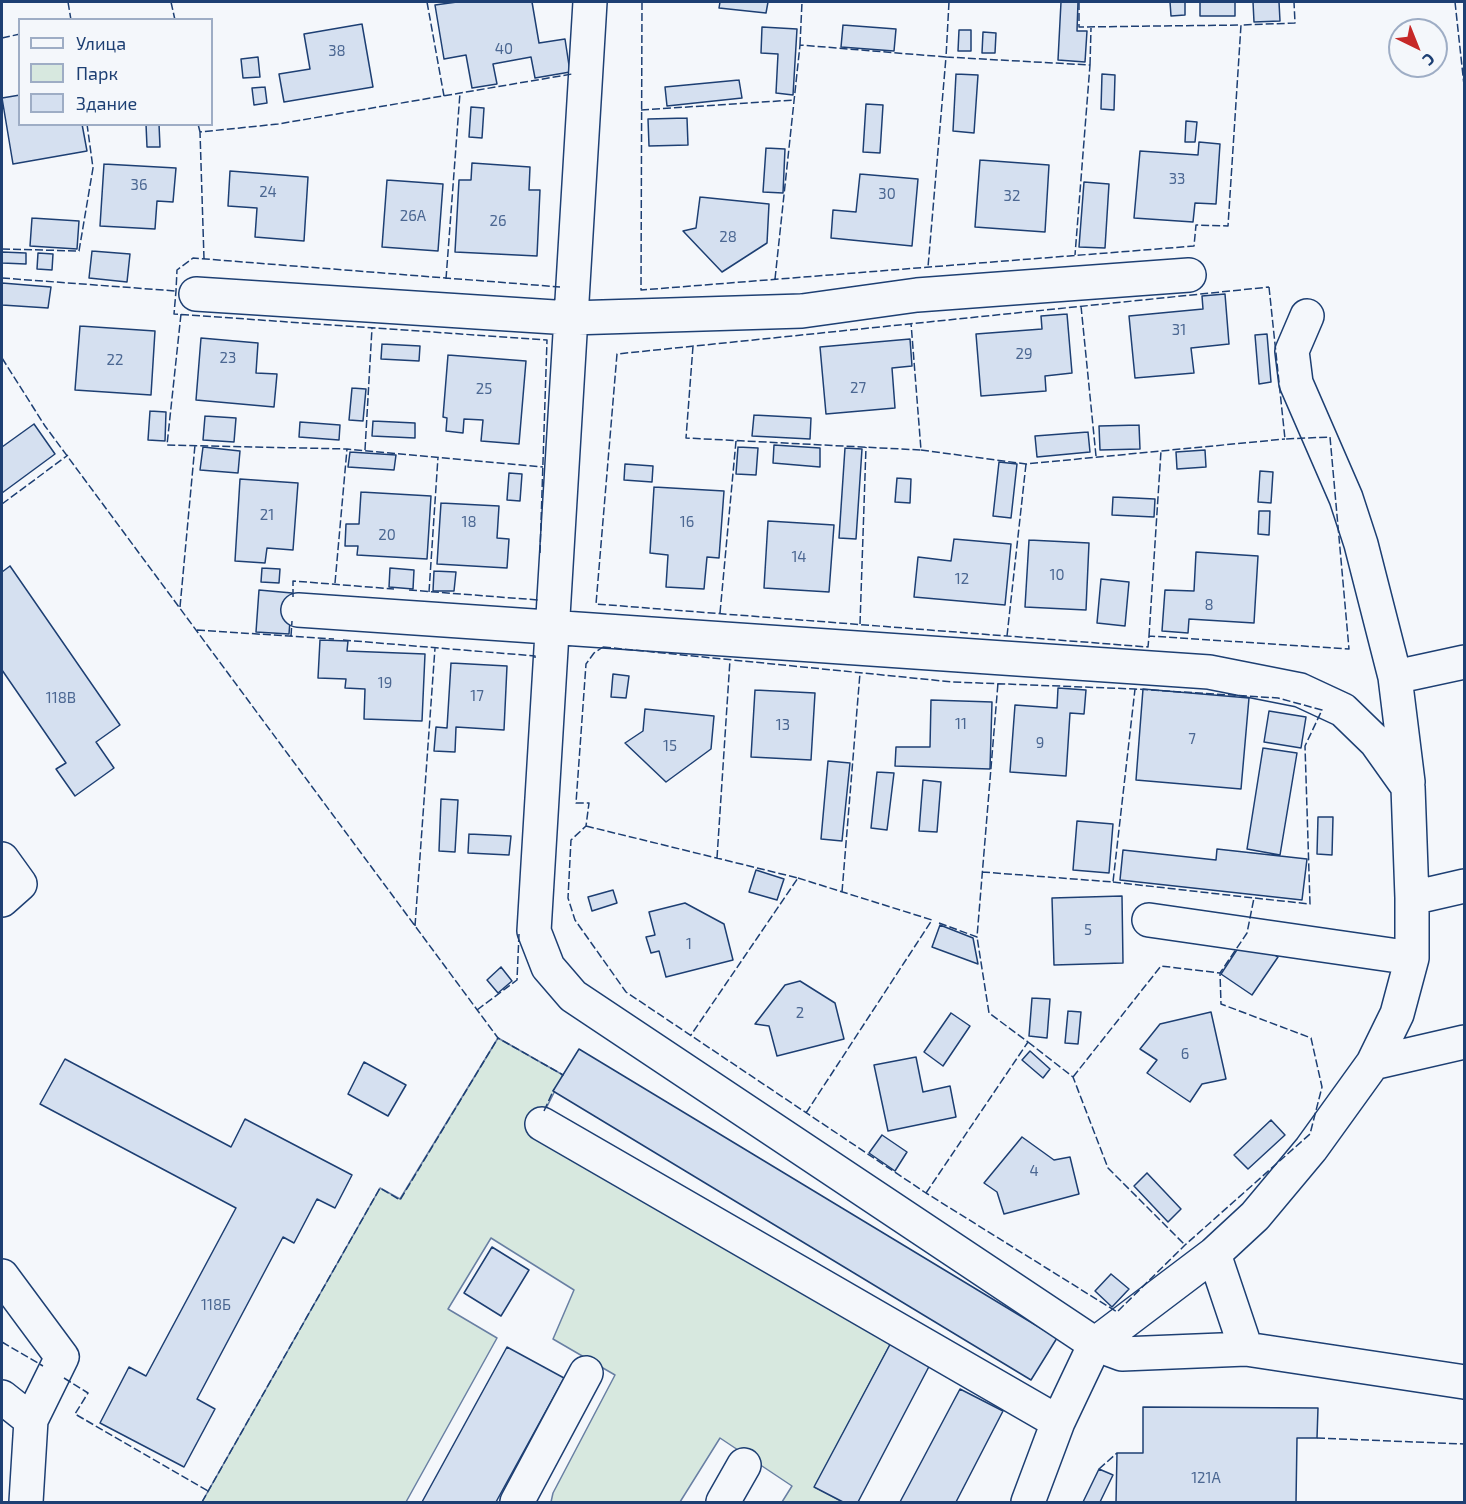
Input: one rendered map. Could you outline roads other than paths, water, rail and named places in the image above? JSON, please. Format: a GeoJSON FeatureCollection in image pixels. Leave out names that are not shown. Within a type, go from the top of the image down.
{"type":"FeatureCollection","features":[{"type":"Feature","properties":{"kind":"lane"},"geometry":{"type":"LineString","coordinates":[[590,2],[534,931],[548,967],[573,996],[1095,1344],[1122,1354],[1246,1349],[1464,1382]]}},
{"type":"Feature","properties":{"kind":"lane"},"geometry":{"type":"LineString","coordinates":[[196,294],[570,318],[802,311],[917,296],[1189,275]]}},
{"type":"Feature","properties":{"kind":"lane"},"geometry":{"type":"LineString","coordinates":[[1028,1503],[1058,1422],[1095,1344],[1214,1254],[1262,1207],[1311,1149],[1373,1063],[1397,1014],[1412,958],[1408,787],[1395,676],[1361,544],[1346,498],[1296,383],[1292,351],[1306,316]]}},
{"type":"Feature","properties":{"kind":"lane"},"geometry":{"type":"LineString","coordinates":[[298,610],[1209,672],[1300,690],[1343,710],[1376,742],[1408,787]]}},
{"type":"Feature","properties":{"kind":"lane"},"geometry":{"type":"LineString","coordinates":[[1395,676],[1464,662]]}},
{"type":"Feature","properties":{"kind":"lane"},"geometry":{"type":"LineString","coordinates":[[2,859],[20,884],[2,900]]}},
{"type":"Feature","properties":{"kind":"lane"},"geometry":{"type":"LineString","coordinates":[[1412,898],[1464,886]]}},
{"type":"Feature","properties":{"kind":"lane"},"geometry":{"type":"LineString","coordinates":[[1149,920],[1412,958]]}},
{"type":"Feature","properties":{"kind":"lane"},"geometry":{"type":"LineString","coordinates":[[1373,1063],[1464,1042]]}},
{"type":"Feature","properties":{"kind":"lane"},"geometry":{"type":"LineString","coordinates":[[542,1124],[1058,1422]]}},
{"type":"Feature","properties":{"kind":"lane"},"geometry":{"type":"LineString","coordinates":[[1214,1254],[1246,1349]]}},
{"type":"Feature","properties":{"kind":"lane"},"geometry":{"type":"LineString","coordinates":[[2,1276],[62,1357],[31,1420],[26,1503]]}},
{"type":"Feature","properties":{"kind":"lane"},"geometry":{"type":"LineString","coordinates":[[517,1503],[586,1374]]}},
{"type":"Feature","properties":{"kind":"lane"},"geometry":{"type":"LineString","coordinates":[[2,1397],[31,1420]]}},
{"type":"Feature","properties":{"kind":"lane"},"geometry":{"type":"LineString","coordinates":[[723,1503],[744,1465]]}}]}
